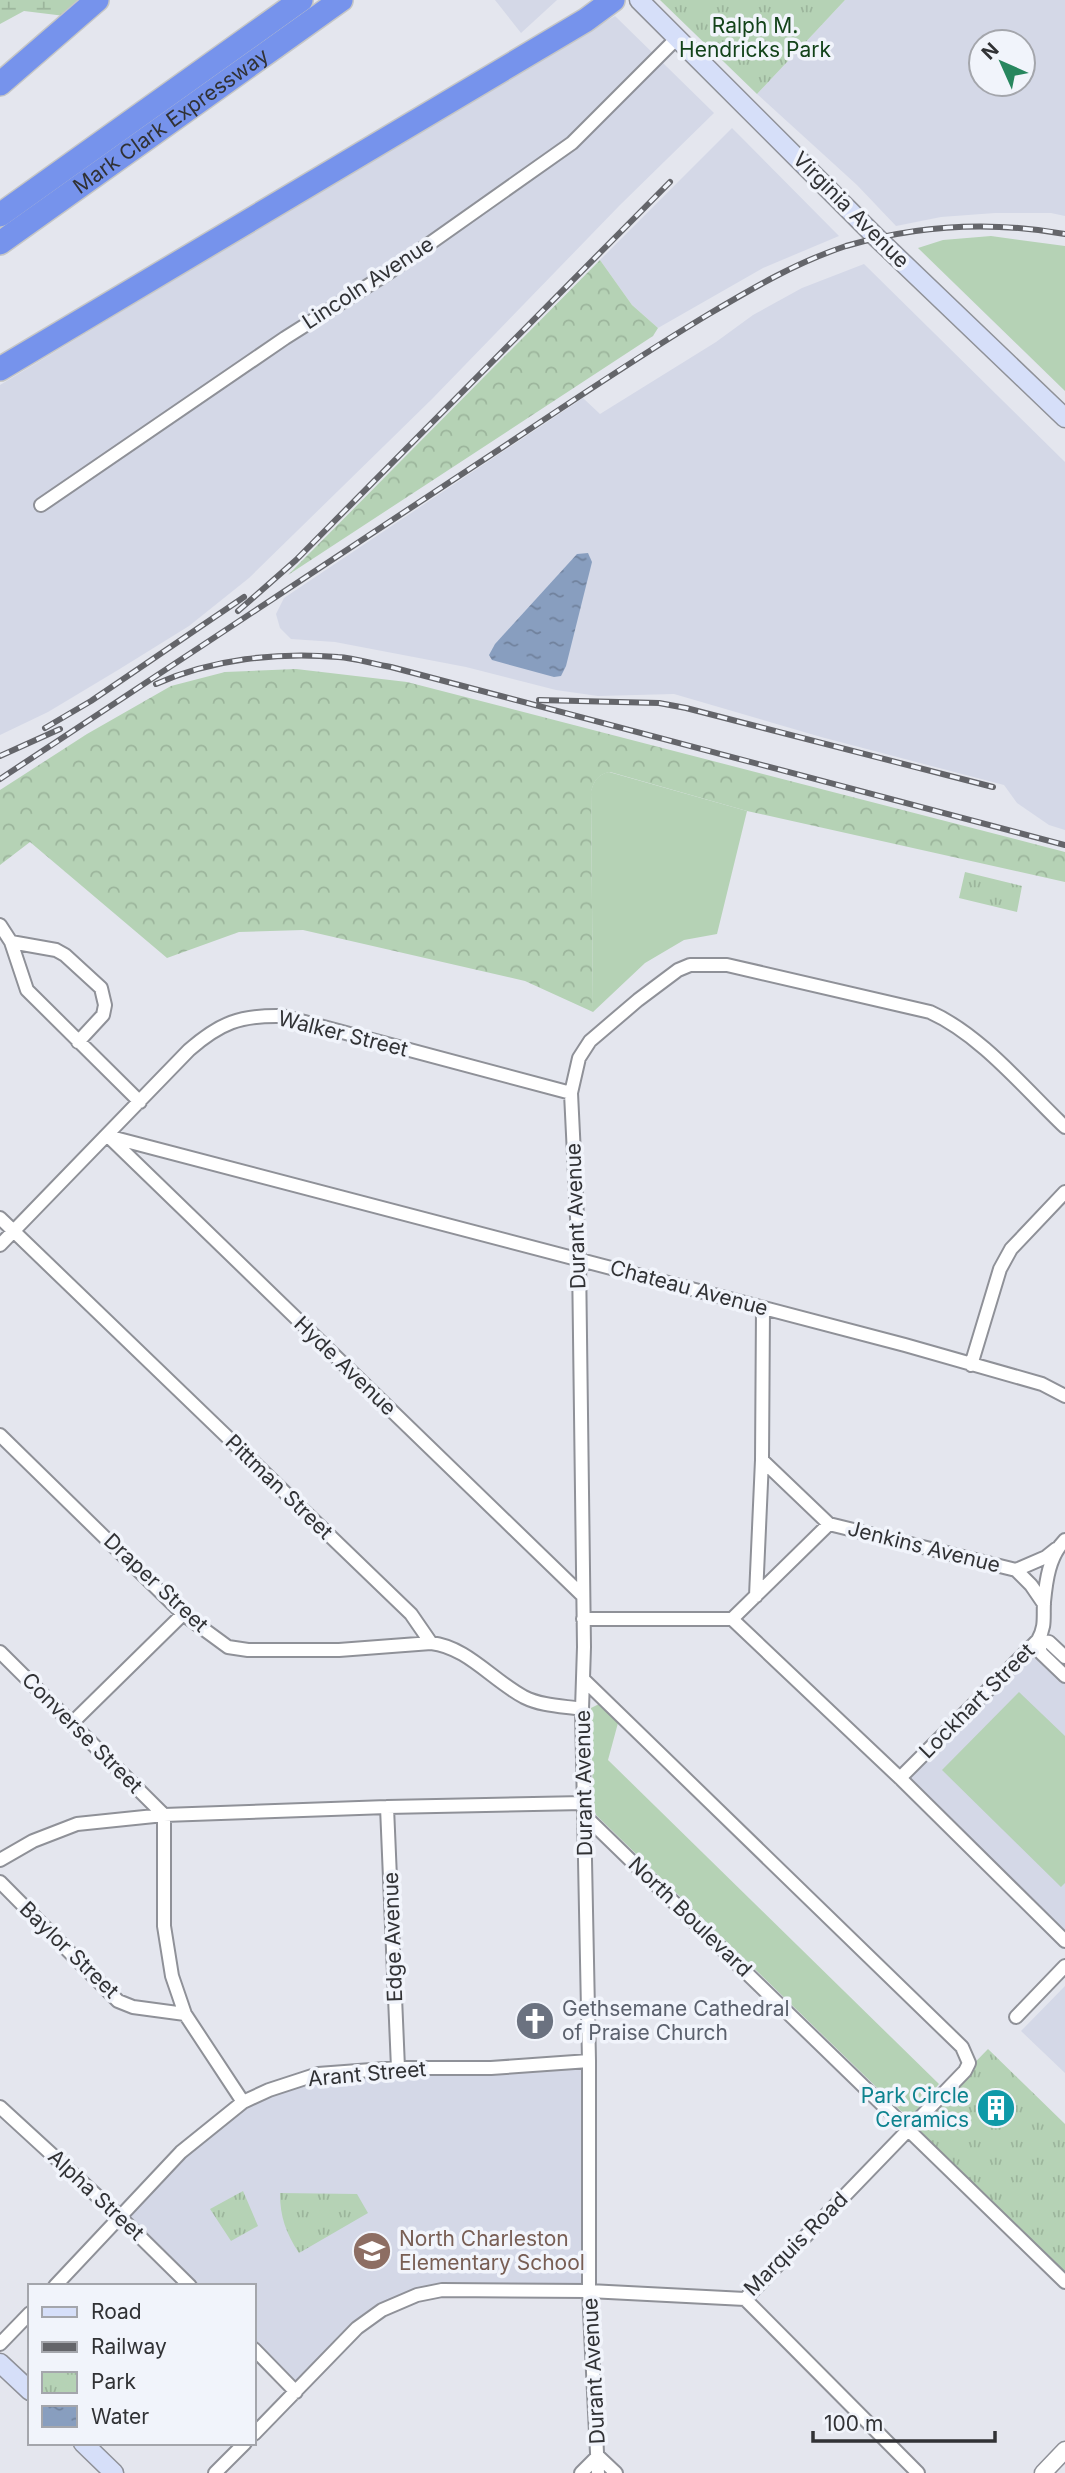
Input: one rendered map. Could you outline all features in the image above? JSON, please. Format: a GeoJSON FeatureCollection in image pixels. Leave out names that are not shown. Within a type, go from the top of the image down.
{"type":"FeatureCollection","features":[{"type":"Feature","properties":{"kind":"highway"},"geometry":{"type":"LineString","coordinates":[[0,84],[97,0]]}},
{"type":"Feature","properties":{"kind":"highway","name":"Mark Clark Expressway"},"geometry":{"type":"LineString","coordinates":[[0,215],[302,0]]}},
{"type":"Feature","properties":{"kind":"highway","name":"Mark Clark Expressway"},"geometry":{"type":"LineString","coordinates":[[0,243],[341,0]]}},
{"type":"Feature","properties":{"kind":"highway"},"geometry":{"type":"LineString","coordinates":[[0,369],[586,20],[613,0]]}},
{"type":"Feature","properties":{"kind":"main road","name":"Virginia Avenue"},"geometry":{"type":"LineString","coordinates":[[639,0],[877,238],[1065,418]]}},
{"type":"Feature","properties":{"kind":"main road"},"geometry":{"type":"LineString","coordinates":[[0,2362],[28,2389]]}},
{"type":"Feature","properties":{"kind":"main road"},"geometry":{"type":"LineString","coordinates":[[85,2445],[114,2473]]}},
{"type":"Feature","properties":{"kind":"street","name":"Lincoln Avenue"},"geometry":{"type":"LineString","coordinates":[[41,505],[285,338],[388,273],[572,144],[677,38]]}},
{"type":"Feature","properties":{"kind":"street"},"geometry":{"type":"LineString","coordinates":[[0,925],[11,942],[27,990],[139,1102]]}},
{"type":"Feature","properties":{"kind":"street"},"geometry":{"type":"LineString","coordinates":[[11,942],[56,950],[101,988],[106,1005],[103,1015],[78,1042]]}},
{"type":"Feature","properties":{"kind":"street","name":"Durant Avenue"},"geometry":{"type":"LineString","coordinates":[[598,2473],[589,2291],[589,2061],[582,1709],[579,1258],[571,1093],[579,1058],[590,1041],[678,970],[691,965],[727,965],[930,1012],[950,1021],[979,1044],[1065,1127]]}},
{"type":"Feature","properties":{"kind":"street","name":"Walker Street"},"geometry":{"type":"LineString","coordinates":[[0,1245],[189,1050],[216,1028],[235,1019],[256,1015],[282,1016],[571,1093]]}},
{"type":"Feature","properties":{"kind":"street","name":"Chateau Avenue"},"geometry":{"type":"LineString","coordinates":[[107,1136],[905,1345],[1042,1384],[1065,1396]]}},
{"type":"Feature","properties":{"kind":"street","name":"Hyde Avenue"},"geometry":{"type":"LineString","coordinates":[[107,1136],[582,1595]]}},
{"type":"Feature","properties":{"kind":"street"},"geometry":{"type":"LineString","coordinates":[[971,1365],[1004,1262],[1011,1249],[1065,1192]]}},
{"type":"Feature","properties":{"kind":"street","name":"Pittman Street"},"geometry":{"type":"LineString","coordinates":[[0,1218],[411,1614],[430,1643]]}},
{"type":"Feature","properties":{"kind":"street"},"geometry":{"type":"LineString","coordinates":[[756,1596],[762,1460],[763,1308]]}},
{"type":"Feature","properties":{"kind":"street","name":"Draper Street"},"geometry":{"type":"LineString","coordinates":[[0,1434],[183,1614],[228,1647],[248,1650],[339,1650],[430,1643]]}},
{"type":"Feature","properties":{"kind":"street","name":"Jenkins Avenue"},"geometry":{"type":"LineString","coordinates":[[762,1460],[829,1524],[1016,1570],[1044,1604]]}},
{"type":"Feature","properties":{"kind":"street","name":"Jenkins Avenue"},"geometry":{"type":"LineString","coordinates":[[732,1619],[829,1524]]}},
{"type":"Feature","properties":{"kind":"street"},"geometry":{"type":"LineString","coordinates":[[1016,1570],[1046,1557],[1061,1544]]}},
{"type":"Feature","properties":{"kind":"street","name":"Lockhart Street"},"geometry":{"type":"LineString","coordinates":[[900,1778],[1038,1640],[1044,1629],[1046,1579],[1061,1544]]}},
{"type":"Feature","properties":{"kind":"street"},"geometry":{"type":"LineString","coordinates":[[73,1722],[183,1614]]}},
{"type":"Feature","properties":{"kind":"street"},"geometry":{"type":"LineString","coordinates":[[583,1619],[732,1619],[900,1778],[1065,1941]]}},
{"type":"Feature","properties":{"kind":"street"},"geometry":{"type":"LineString","coordinates":[[1065,1657],[1049,1642],[1038,1640],[1041,1653],[1065,1676]]}},
{"type":"Feature","properties":{"kind":"street"},"geometry":{"type":"LineString","coordinates":[[430,1643],[453,1648],[524,1697],[543,1704],[582,1709]]}},
{"type":"Feature","properties":{"kind":"street","name":"Converse Street"},"geometry":{"type":"LineString","coordinates":[[0,1652],[164,1815]]}},
{"type":"Feature","properties":{"kind":"street","name":"Marquis Road"},"geometry":{"type":"LineString","coordinates":[[256,2432],[357,2328],[382,2310],[417,2295],[442,2290],[589,2291],[745,2299],[965,2071],[969,2063],[962,2047],[583,1679]]}},
{"type":"Feature","properties":{"kind":"street"},"geometry":{"type":"LineString","coordinates":[[0,1860],[33,1841],[77,1824],[164,1815],[387,1807],[585,1809]]}},
{"type":"Feature","properties":{"kind":"street","name":"Edge Avenue"},"geometry":{"type":"LineString","coordinates":[[387,1807],[398,2068]]}},
{"type":"Feature","properties":{"kind":"street","name":"North Boulevard"},"geometry":{"type":"LineString","coordinates":[[585,1809],[1065,2282]]}},
{"type":"Feature","properties":{"kind":"street"},"geometry":{"type":"LineString","coordinates":[[164,1815],[164,1926],[172,1976],[185,2014],[243,2102]]}},
{"type":"Feature","properties":{"kind":"street","name":"Baylor Street"},"geometry":{"type":"LineString","coordinates":[[0,1882],[118,2001],[133,2007],[185,2014]]}},
{"type":"Feature","properties":{"kind":"street"},"geometry":{"type":"LineString","coordinates":[[1016,2017],[1065,1966]]}},
{"type":"Feature","properties":{"kind":"street","name":"Arant Street"},"geometry":{"type":"LineString","coordinates":[[57,2284],[181,2152],[243,2102],[269,2090],[318,2074],[398,2068],[491,2068],[589,2061]]}},
{"type":"Feature","properties":{"kind":"street","name":"Alpha Street"},"geometry":{"type":"LineString","coordinates":[[0,2106],[188,2284]]}},
{"type":"Feature","properties":{"kind":"street"},"geometry":{"type":"LineString","coordinates":[[745,2299],[918,2473]]}},
{"type":"Feature","properties":{"kind":"street"},"geometry":{"type":"LineString","coordinates":[[0,2344],[28,2315]]}},
{"type":"Feature","properties":{"kind":"street"},"geometry":{"type":"LineString","coordinates":[[256,2351],[296,2392]]}},
{"type":"Feature","properties":{"kind":"street"},"geometry":{"type":"LineString","coordinates":[[215,2473],[242,2445]]}},
{"type":"Feature","properties":{"kind":"street"},"geometry":{"type":"LineString","coordinates":[[1043,2473],[1065,2450]]}},
{"type":"Feature","properties":{"kind":"street"},"geometry":{"type":"LineString","coordinates":[[582,2473],[598,2456],[616,2473]]}},
{"type":"Feature","properties":{"kind":"shaded area"},"geometry":{"type":"Polygon","coordinates":[[[495,0],[557,0],[521,33],[495,0]]]}},
{"type":"Feature","properties":{"kind":"shaded area"},"geometry":{"type":"Polygon","coordinates":[[[845,0],[1065,0],[1065,216],[1051,213],[995,213],[941,217],[896,226],[857,185],[757,94],[845,0]]]}},
{"type":"Feature","properties":{"kind":"shaded area"},"geometry":{"type":"Polygon","coordinates":[[[615,16],[714,113],[620,205],[432,399],[249,578],[189,626],[48,712],[0,735],[0,385],[615,16]]]}},
{"type":"Feature","properties":{"kind":"shaded area"},"geometry":{"type":"Polygon","coordinates":[[[732,128],[839,236],[763,268],[658,328],[632,305],[600,260],[732,128]]]}},
{"type":"Feature","properties":{"kind":"shaded area"},"geometry":{"type":"Polygon","coordinates":[[[864,264],[1065,462],[1065,830],[1049,825],[1017,803],[1004,785],[821,737],[674,694],[598,696],[556,690],[466,667],[335,642],[291,639],[280,628],[276,614],[284,598],[583,398],[600,414],[716,342],[753,315],[802,288],[864,264]]]}},
{"type":"Feature","properties":{"kind":"shaded area"},"geometry":{"type":"Polygon","coordinates":[[[1038,1640],[1065,1676],[1065,1941],[900,1778],[1038,1640]]]}},
{"type":"Feature","properties":{"kind":"shaded area"},"geometry":{"type":"Polygon","coordinates":[[[1065,1986],[1065,2073],[1021,2031],[1065,1986]]]}},
{"type":"Feature","properties":{"kind":"shaded area","name":"North Charleston Elementary School"},"geometry":{"type":"Polygon","coordinates":[[[589,2061],[589,2291],[442,2290],[382,2310],[296,2392],[256,2351],[256,2284],[188,2284],[120,2217],[243,2102],[318,2074],[589,2061]]]}},
{"type":"Feature","properties":{"kind":"green space"},"geometry":{"type":"Polygon","coordinates":[[[0,0],[94,0],[73,17],[24,11],[0,24],[0,0]]]}},
{"type":"Feature","properties":{"kind":"green space","name":"Ralph M. Hendricks Park"},"geometry":{"type":"Polygon","coordinates":[[[660,0],[845,0],[757,94],[660,0]]]}},
{"type":"Feature","properties":{"kind":"green space"},"geometry":{"type":"Polygon","coordinates":[[[991,236],[1065,246],[1065,391],[918,248],[943,240],[991,236]]]}},
{"type":"Feature","properties":{"kind":"green space"},"geometry":{"type":"Polygon","coordinates":[[[600,260],[632,305],[658,328],[653,336],[288,575],[600,260]]]}},
{"type":"Feature","properties":{"kind":"green space"},"geometry":{"type":"Polygon","coordinates":[[[296,669],[407,682],[1065,852],[1065,882],[747,811],[610,772],[602,774],[591,792],[593,1012],[525,981],[303,930],[239,932],[167,958],[30,842],[0,865],[0,790],[87,734],[171,686],[225,672],[296,669]]]}},
{"type":"Feature","properties":{"kind":"green space"},"geometry":{"type":"Polygon","coordinates":[[[609,772],[747,811],[717,934],[684,940],[645,963],[593,1012],[591,791],[597,778],[609,772]]]}},
{"type":"Feature","properties":{"kind":"green space"},"geometry":{"type":"Polygon","coordinates":[[[965,872],[1022,886],[1017,912],[959,898],[965,872]]]}},
{"type":"Feature","properties":{"kind":"green space"},"geometry":{"type":"Polygon","coordinates":[[[1019,1692],[1065,1736],[1065,1883],[1061,1887],[942,1770],[1019,1692]]]}},
{"type":"Feature","properties":{"kind":"green space"},"geometry":{"type":"Polygon","coordinates":[[[599,1704],[606,1707],[618,1723],[608,1760],[939,2084],[914,2113],[909,2115],[901,2111],[596,1815],[593,1805],[591,1708],[599,1704]]]}},
{"type":"Feature","properties":{"kind":"green space"},"geometry":{"type":"Polygon","coordinates":[[[988,2049],[1065,2124],[1065,2282],[909,2130],[988,2049]]]}},
{"type":"Feature","properties":{"kind":"green space"},"geometry":{"type":"Polygon","coordinates":[[[243,2191],[258,2226],[231,2241],[210,2209],[243,2191]]]}},
{"type":"Feature","properties":{"kind":"green space"},"geometry":{"type":"Polygon","coordinates":[[[280,2193],[357,2194],[368,2213],[299,2253],[285,2224],[280,2193]]]}},
{"type":"Feature","properties":{"kind":"water"},"geometry":{"type":"Polygon","coordinates":[[[588,553],[592,562],[566,666],[561,676],[554,677],[492,660],[489,655],[495,644],[577,554],[588,553]]]}},
{"type":"Feature","properties":{"kind":"railway"},"geometry":{"type":"LineString","coordinates":[[238,611],[296,560],[670,182]]}},
{"type":"Feature","properties":{"kind":"railway"},"geometry":{"type":"LineString","coordinates":[[0,779],[613,374],[776,276],[846,246],[900,233],[955,227],[1010,227],[1065,234]]}},
{"type":"Feature","properties":{"kind":"railway"},"geometry":{"type":"LineString","coordinates":[[45,728],[91,701],[244,597]]}},
{"type":"Feature","properties":{"kind":"railway"},"geometry":{"type":"LineString","coordinates":[[156,684],[177,675],[245,659],[292,656],[351,659],[391,667],[1065,845]]}},
{"type":"Feature","properties":{"kind":"railway"},"geometry":{"type":"LineString","coordinates":[[539,700],[659,703],[686,708],[993,787]]}},
{"type":"Feature","properties":{"kind":"railway"},"geometry":{"type":"LineString","coordinates":[[0,756],[60,729]]}},
{"type":"Feature","properties":{"kind":"place","name":"Gethsemane Cathedral of Praise Church"},"geometry":{"type":"Point","coordinates":[535,2021]}},
{"type":"Feature","properties":{"kind":"place","name":"Park Circle Ceramics"},"geometry":{"type":"Point","coordinates":[996,2108]}},
{"type":"Feature","properties":{"kind":"place","name":"North Charleston Elementary School"},"geometry":{"type":"Point","coordinates":[372,2251]}}]}
